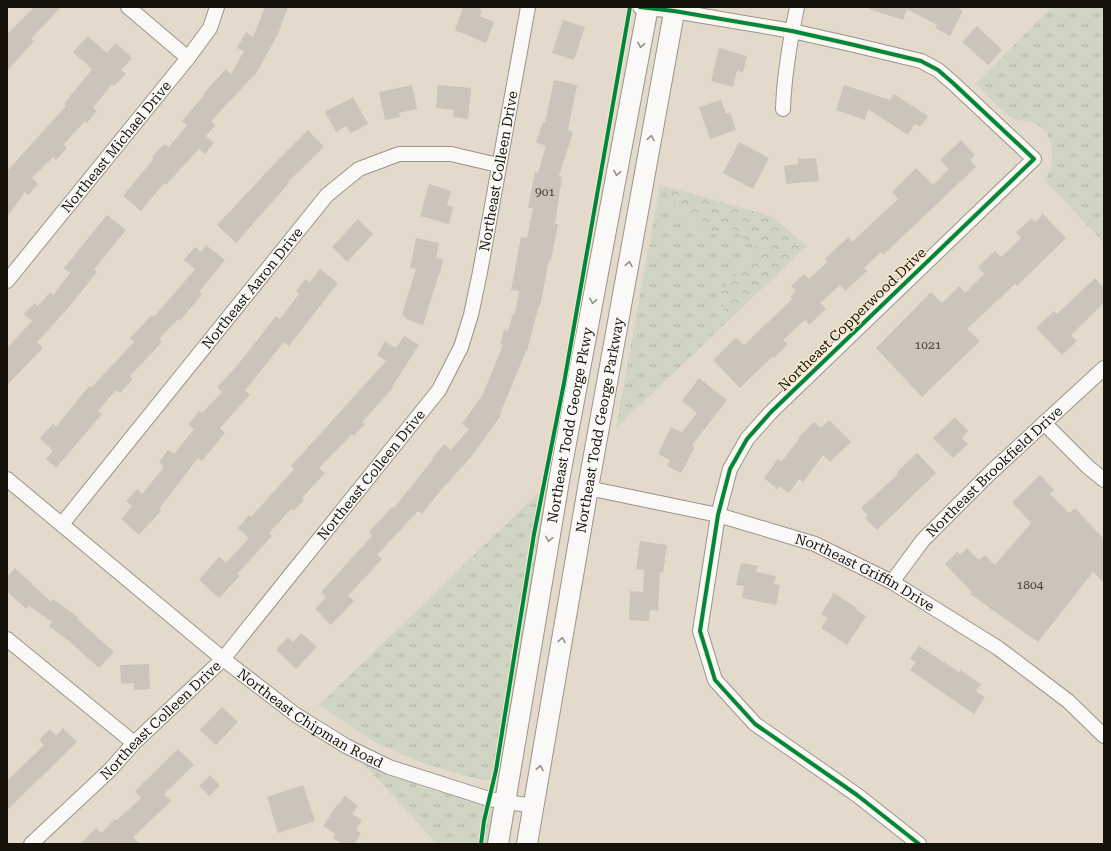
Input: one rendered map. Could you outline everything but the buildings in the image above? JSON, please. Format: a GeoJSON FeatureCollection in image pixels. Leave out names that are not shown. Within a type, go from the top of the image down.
{"type":"FeatureCollection","features":[{"type":"Feature","properties":{"kind":"main road","name":"Northeast Todd George Pkwy"},"geometry":{"type":"LineString","coordinates":[[498,844],[560,475],[645,7]]}},
{"type":"Feature","properties":{"kind":"main road","name":"Northeast Todd George Parkway"},"geometry":{"type":"LineString","coordinates":[[527,844],[588,488],[675,9]]}},
{"type":"Feature","properties":{"kind":"street"},"geometry":{"type":"LineString","coordinates":[[128,7],[188,58]]}},
{"type":"Feature","properties":{"kind":"street","name":"Northeast Michael Drive"},"geometry":{"type":"LineString","coordinates":[[7,281],[188,58],[210,28],[217,7]]}},
{"type":"Feature","properties":{"kind":"street","name":"Northeast Colleen Drive"},"geometry":{"type":"LineString","coordinates":[[31,844],[110,770],[134,743],[223,659],[438,390],[461,347],[471,315],[528,7]]}},
{"type":"Feature","properties":{"kind":"street"},"geometry":{"type":"LineString","coordinates":[[645,7],[675,9],[792,31]]}},
{"type":"Feature","properties":{"kind":"street"},"geometry":{"type":"LineString","coordinates":[[783,109],[783,86],[797,7]]}},
{"type":"Feature","properties":{"kind":"street","name":"Northeast Copperwood Drive"},"geometry":{"type":"LineString","coordinates":[[792,31],[921,61],[938,70],[953,83],[1034,159],[771,412],[747,438],[730,468],[718,514],[700,631],[715,680],[755,724],[857,795],[919,844]]}},
{"type":"Feature","properties":{"kind":"street","name":"Northeast Aaron Drive"},"geometry":{"type":"LineString","coordinates":[[62,524],[327,195],[359,169],[399,154],[451,154],[498,165]]}},
{"type":"Feature","properties":{"kind":"street","name":"Northeast Brookfield Drive"},"geometry":{"type":"LineString","coordinates":[[892,582],[924,540],[989,474],[1104,368]]}},
{"type":"Feature","properties":{"kind":"street"},"geometry":{"type":"LineString","coordinates":[[1044,423],[1088,467],[1104,480]]}},
{"type":"Feature","properties":{"kind":"street","name":"Northeast Chipman Road"},"geometry":{"type":"LineString","coordinates":[[7,479],[223,659],[296,715],[346,746],[396,770],[489,799],[533,806]]}},
{"type":"Feature","properties":{"kind":"street","name":"Northeast Griffin Drive"},"geometry":{"type":"LineString","coordinates":[[588,488],[718,514],[814,544],[892,582],[998,648],[1068,701],[1104,736]]}},
{"type":"Feature","properties":{"kind":"street"},"geometry":{"type":"LineString","coordinates":[[7,639],[134,743]]}},
{"type":"Feature","properties":{"kind":"green space"},"geometry":{"type":"Polygon","coordinates":[[[1052,7],[1104,7],[1104,243],[1045,180],[1051,165],[1052,148],[1045,132],[1040,126],[1032,122],[1014,119],[1002,111],[976,83],[1052,7]]]}},
{"type":"Feature","properties":{"kind":"green space"},"geometry":{"type":"Polygon","coordinates":[[[660,185],[684,218],[713,234],[733,230],[759,250],[721,291],[727,322],[616,428],[660,185]]]}},
{"type":"Feature","properties":{"kind":"green space"},"geometry":{"type":"Polygon","coordinates":[[[660,185],[771,216],[807,246],[727,322],[721,291],[759,250],[733,230],[713,234],[684,218],[660,185]]]}},
{"type":"Feature","properties":{"kind":"green space"},"geometry":{"type":"Polygon","coordinates":[[[559,473],[503,774],[492,780],[477,779],[425,764],[376,743],[319,705],[559,473]]]}},
{"type":"Feature","properties":{"kind":"green space"},"geometry":{"type":"Polygon","coordinates":[[[363,763],[419,786],[483,803],[492,809],[498,821],[497,844],[437,844],[363,763]]]}},
{"type":"Feature","properties":{"kind":"cycle path"},"geometry":{"type":"LineString","coordinates":[[481,844],[484,821],[496,770],[534,534],[564,383],[630,7]]}},
{"type":"Feature","properties":{"kind":"cycle path"},"geometry":{"type":"LineString","coordinates":[[640,7],[674,11],[792,31],[921,61],[938,70],[953,83],[1034,159],[771,412],[747,439],[730,469],[718,515],[700,631],[715,680],[755,724],[857,795],[919,844]]}}]}
